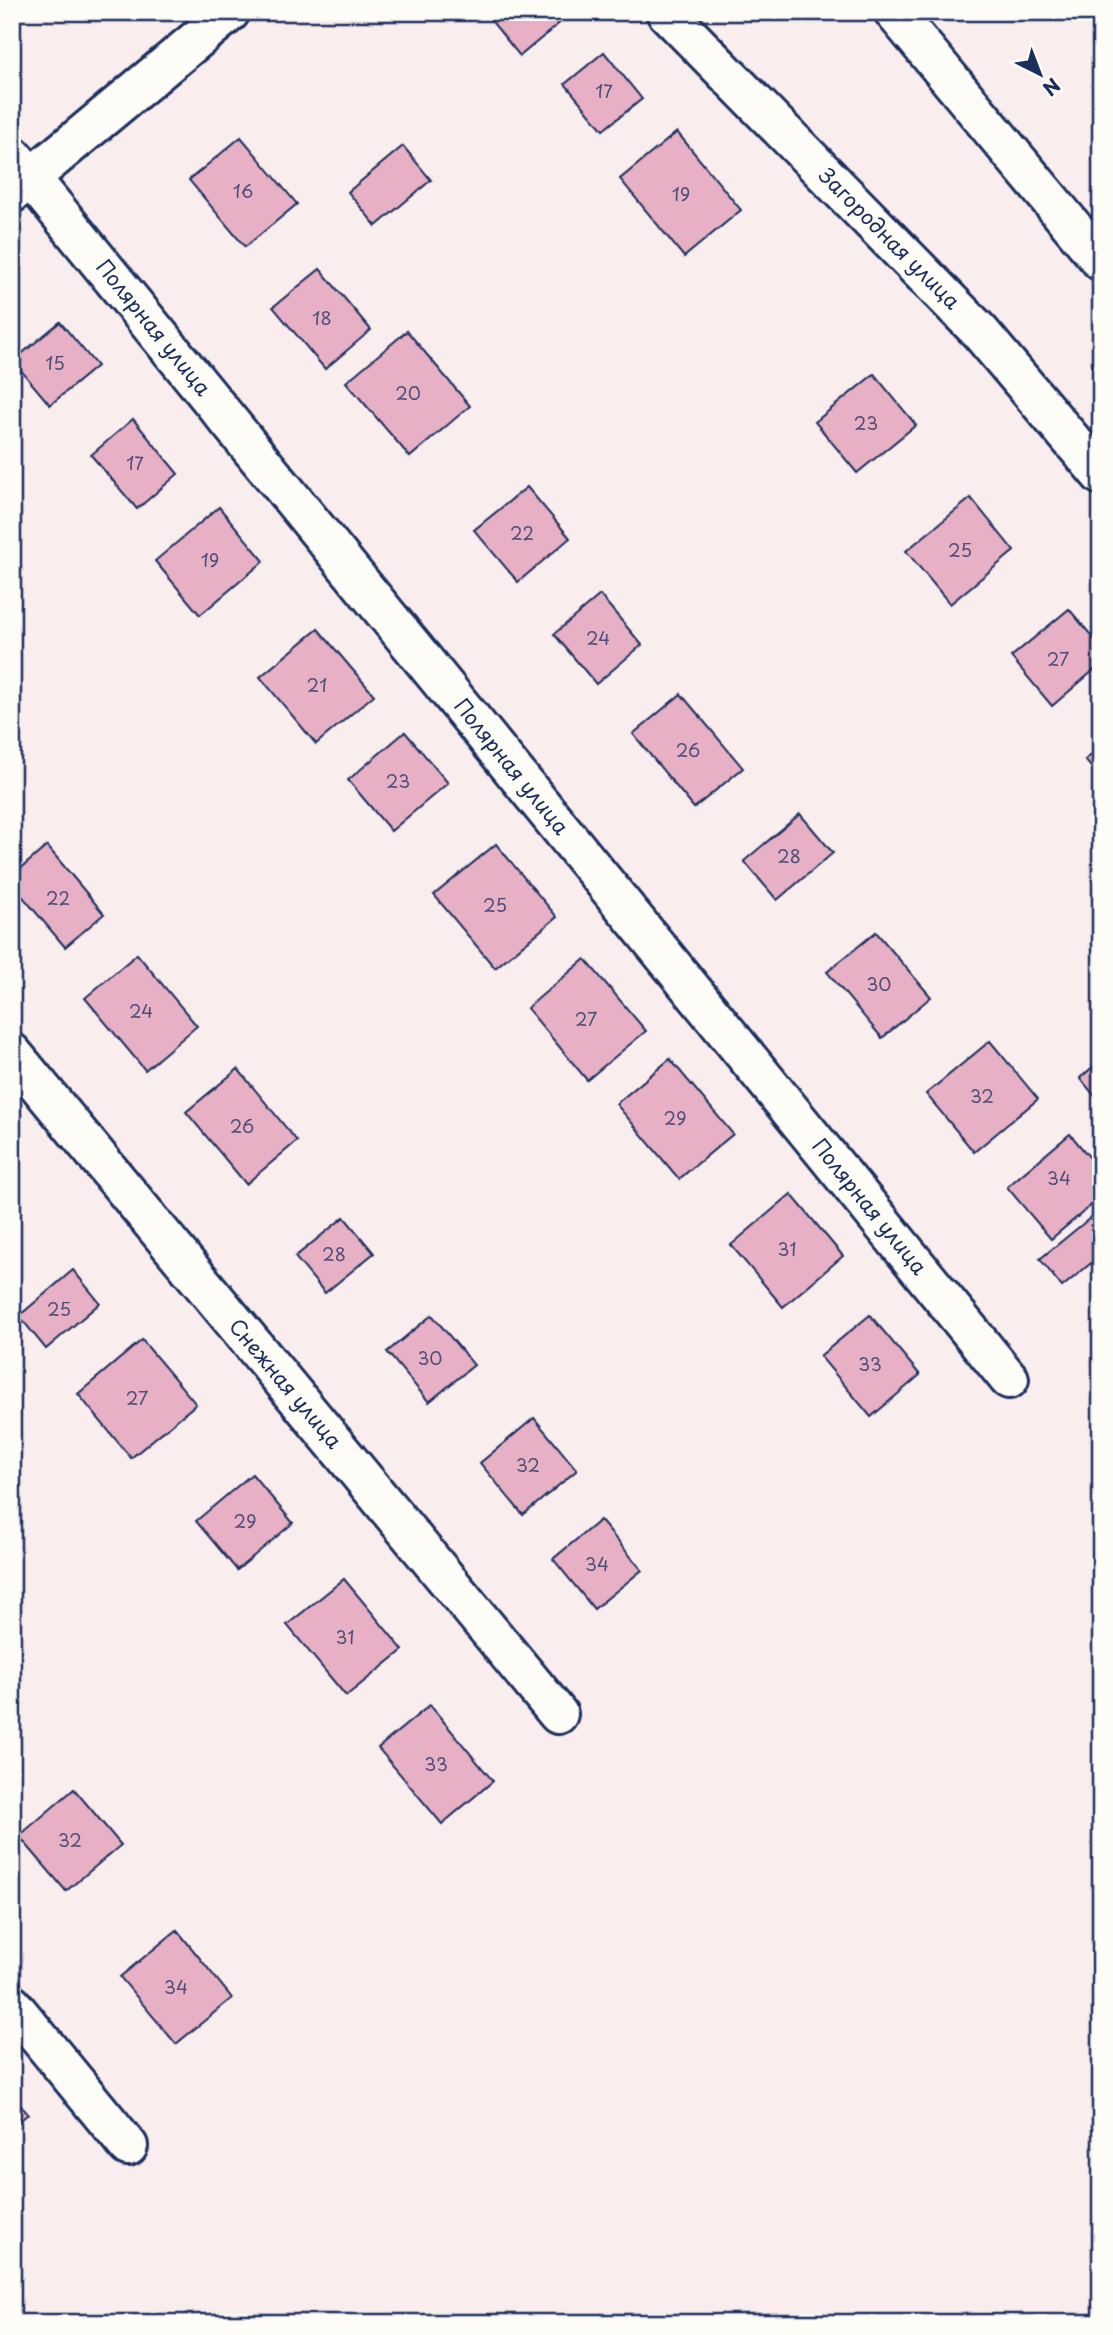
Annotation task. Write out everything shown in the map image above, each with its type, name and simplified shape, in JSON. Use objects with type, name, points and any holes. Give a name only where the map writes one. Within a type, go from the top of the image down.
[{"type":"street","points":[[18,176],[230,12]]},
{"type":"street","name":"Загородная улица","points":[[666,12],[980,332],[1101,475]]},
{"type":"street","points":[[894,12],[1101,261]]},
{"type":"street","name":"Полярная улица","points":[[18,176],[1009,1379]]},
{"type":"street","name":"Снежная улица","points":[[12,1053],[558,1714]]},
{"type":"street","points":[[12,2005],[128,2146]]},
{"type":"building","points":[[484,12],[567,12],[569,15],[520,56]]},
{"type":"building","points":[[604,52],[642,99],[603,130],[565,84]]},
{"type":"building","points":[[677,132],[741,210],[684,257],[620,179]]},
{"type":"building","points":[[241,137],[297,204],[245,247],[189,180]]},
{"type":"building","points":[[403,146],[431,180],[376,226],[348,192]]},
{"type":"building","points":[[320,269],[371,330],[325,369],[273,307]]},
{"type":"building","points":[[60,322],[97,366],[50,405],[13,361]]},
{"type":"building","points":[[407,331],[470,406],[410,457],[346,382]]},
{"type":"building","points":[[874,374],[916,425],[857,473],[815,422]]},
{"type":"building","points":[[133,419],[178,474],[137,509],[91,455]]},
{"type":"building","points":[[527,487],[570,538],[518,582],[474,530]]},
{"type":"building","points":[[971,498],[1014,551],[950,604],[906,551]]},
{"type":"building","points":[[219,507],[264,561],[200,615],[155,561]]},
{"type":"building","points":[[600,595],[642,645],[596,684],[554,634]]},
{"type":"building","points":[[1069,609],[1101,647],[1101,664],[1052,706],[1011,657]]},
{"type":"building","points":[[318,629],[374,695],[316,744],[260,677]]},
{"type":"building","points":[[681,694],[743,768],[694,808],[633,734]]},
{"type":"building","points":[[405,732],[448,783],[391,831],[348,780]]},
{"type":"building","points":[[1101,747],[1101,779],[1085,760]]},
{"type":"building","points":[[800,814],[833,853],[777,900],[744,861]]},
{"type":"building","points":[[496,844],[557,917],[495,968],[434,895]]},
{"type":"building","points":[[47,846],[104,914],[65,947],[12,884],[12,876]]},
{"type":"building","points":[[876,932],[931,997],[882,1038],[827,972]]},
{"type":"building","points":[[137,954],[197,1026],[145,1070],[85,998]]},
{"type":"building","points":[[585,959],[646,1031],[587,1080],[527,1008]]},
{"type":"building","points":[[990,1041],[1038,1099],[974,1152],[926,1094]]},
{"type":"building","points":[[670,1059],[733,1134],[679,1179],[616,1104]]},
{"type":"building","points":[[1101,1060],[1101,1104],[1080,1078]]},
{"type":"building","points":[[238,1069],[297,1141],[246,1184],[186,1112]]},
{"type":"building","points":[[1070,1134],[1101,1171],[1101,1197],[1051,1239],[1007,1187]]},
{"type":"building","points":[[791,1194],[843,1256],[783,1307],[731,1245]]},
{"type":"building","points":[[1101,1209],[1101,1255],[1062,1287],[1040,1259]]},
{"type":"building","points":[[344,1217],[374,1253],[325,1293],[295,1257]]},
{"type":"building","points":[[73,1270],[100,1303],[46,1349],[19,1316]]},
{"type":"building","points":[[432,1315],[474,1365],[429,1402],[387,1352]]},
{"type":"building","points":[[870,1315],[920,1375],[871,1417],[820,1356]]},
{"type":"building","points":[[142,1340],[196,1404],[131,1458],[78,1394]]},
{"type":"building","points":[[534,1418],[577,1470],[523,1515],[480,1463]]},
{"type":"building","points":[[252,1474],[293,1523],[237,1570],[196,1521]]},
{"type":"building","points":[[600,1520],[642,1570],[594,1609],[553,1559]]},
{"type":"building","points":[[344,1579],[403,1650],[346,1696],[287,1625]]},
{"type":"building","points":[[430,1705],[493,1781],[442,1824],[378,1748]]},
{"type":"building","points":[[12,1710],[21,1720],[12,1727]]},
{"type":"building","points":[[74,1789],[121,1845],[66,1891],[19,1836]]},
{"type":"building","points":[[177,1930],[232,1998],[176,2044],[120,1977]]},
{"type":"building","points":[[12,2095],[28,2114],[12,2128]]}]
